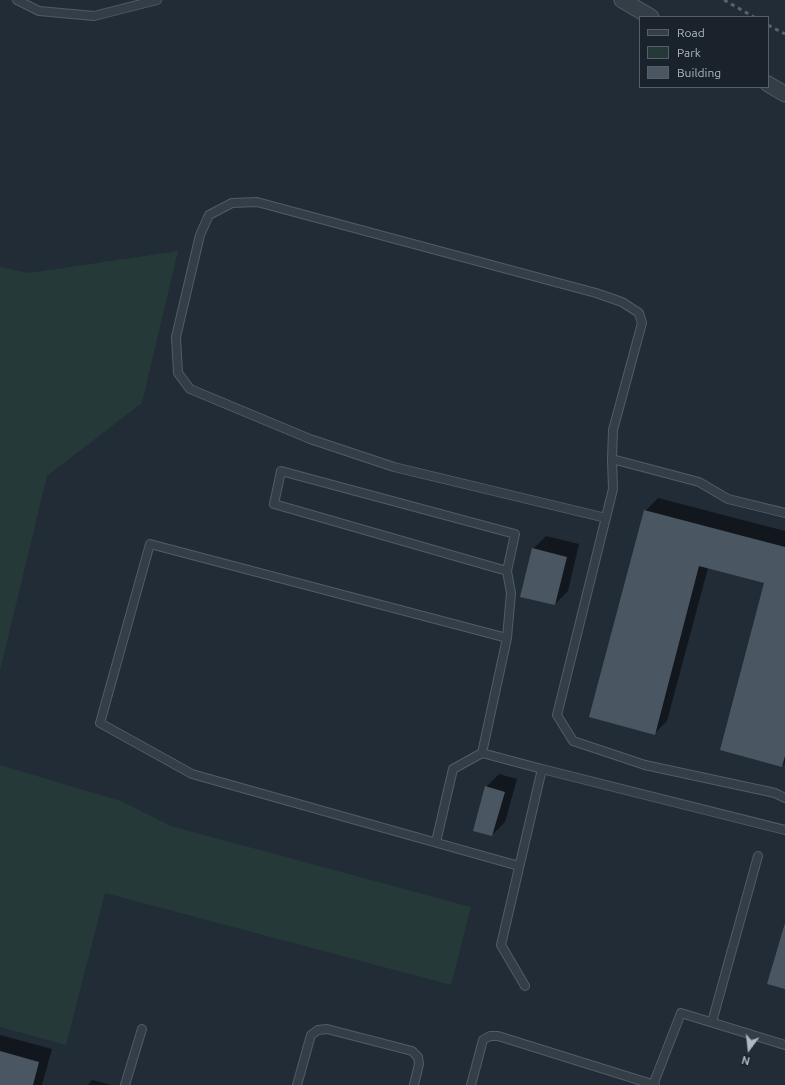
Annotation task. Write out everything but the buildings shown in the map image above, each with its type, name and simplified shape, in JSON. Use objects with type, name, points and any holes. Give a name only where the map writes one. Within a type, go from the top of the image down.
[{"type":"street","points":[[622,0],[649,16]]},
{"type":"street","points":[[769,85],[785,94]]},
{"type":"lane","points":[[17,0],[39,11],[94,16],[157,0]]},
{"type":"lane","points":[[606,518],[394,467],[310,439],[190,389],[178,373],[176,338],[200,235],[209,215],[232,203],[257,202],[588,290],[622,302],[639,313],[642,323],[613,430],[613,489],[606,518],[557,715],[574,742],[645,765],[775,793],[785,798]]},
{"type":"lane","points":[[612,459],[699,482],[728,499],[785,513]]},
{"type":"lane","points":[[482,753],[508,638],[511,593],[507,571],[515,534],[280,471],[274,504],[507,571]]},
{"type":"lane","points":[[508,638],[150,544],[100,723],[192,774],[519,866]]},
{"type":"lane","points":[[436,842],[452,769],[482,753],[785,830]]},
{"type":"lane","points":[[525,986],[501,945],[542,769]]},
{"type":"lane","points":[[712,1022],[758,856]]},
{"type":"lane","points":[[471,1085],[483,1040],[490,1036],[498,1036],[654,1085],[681,1013],[785,1045]]},
{"type":"lane","points":[[125,1085],[142,1029]]},
{"type":"lane","points":[[297,1085],[310,1035],[318,1030],[327,1029],[412,1051],[418,1057],[419,1064],[414,1085]]},
{"type":"green space","points":[[178,251],[142,403],[47,476],[0,671],[0,267],[29,273]]},
{"type":"green space","points":[[0,765],[121,801],[171,826],[471,907],[451,985],[105,893],[66,1045],[0,1027]]},
{"type":"railway","points":[[724,0],[752,16]]},
{"type":"railway","points":[[769,26],[785,34]]}]
